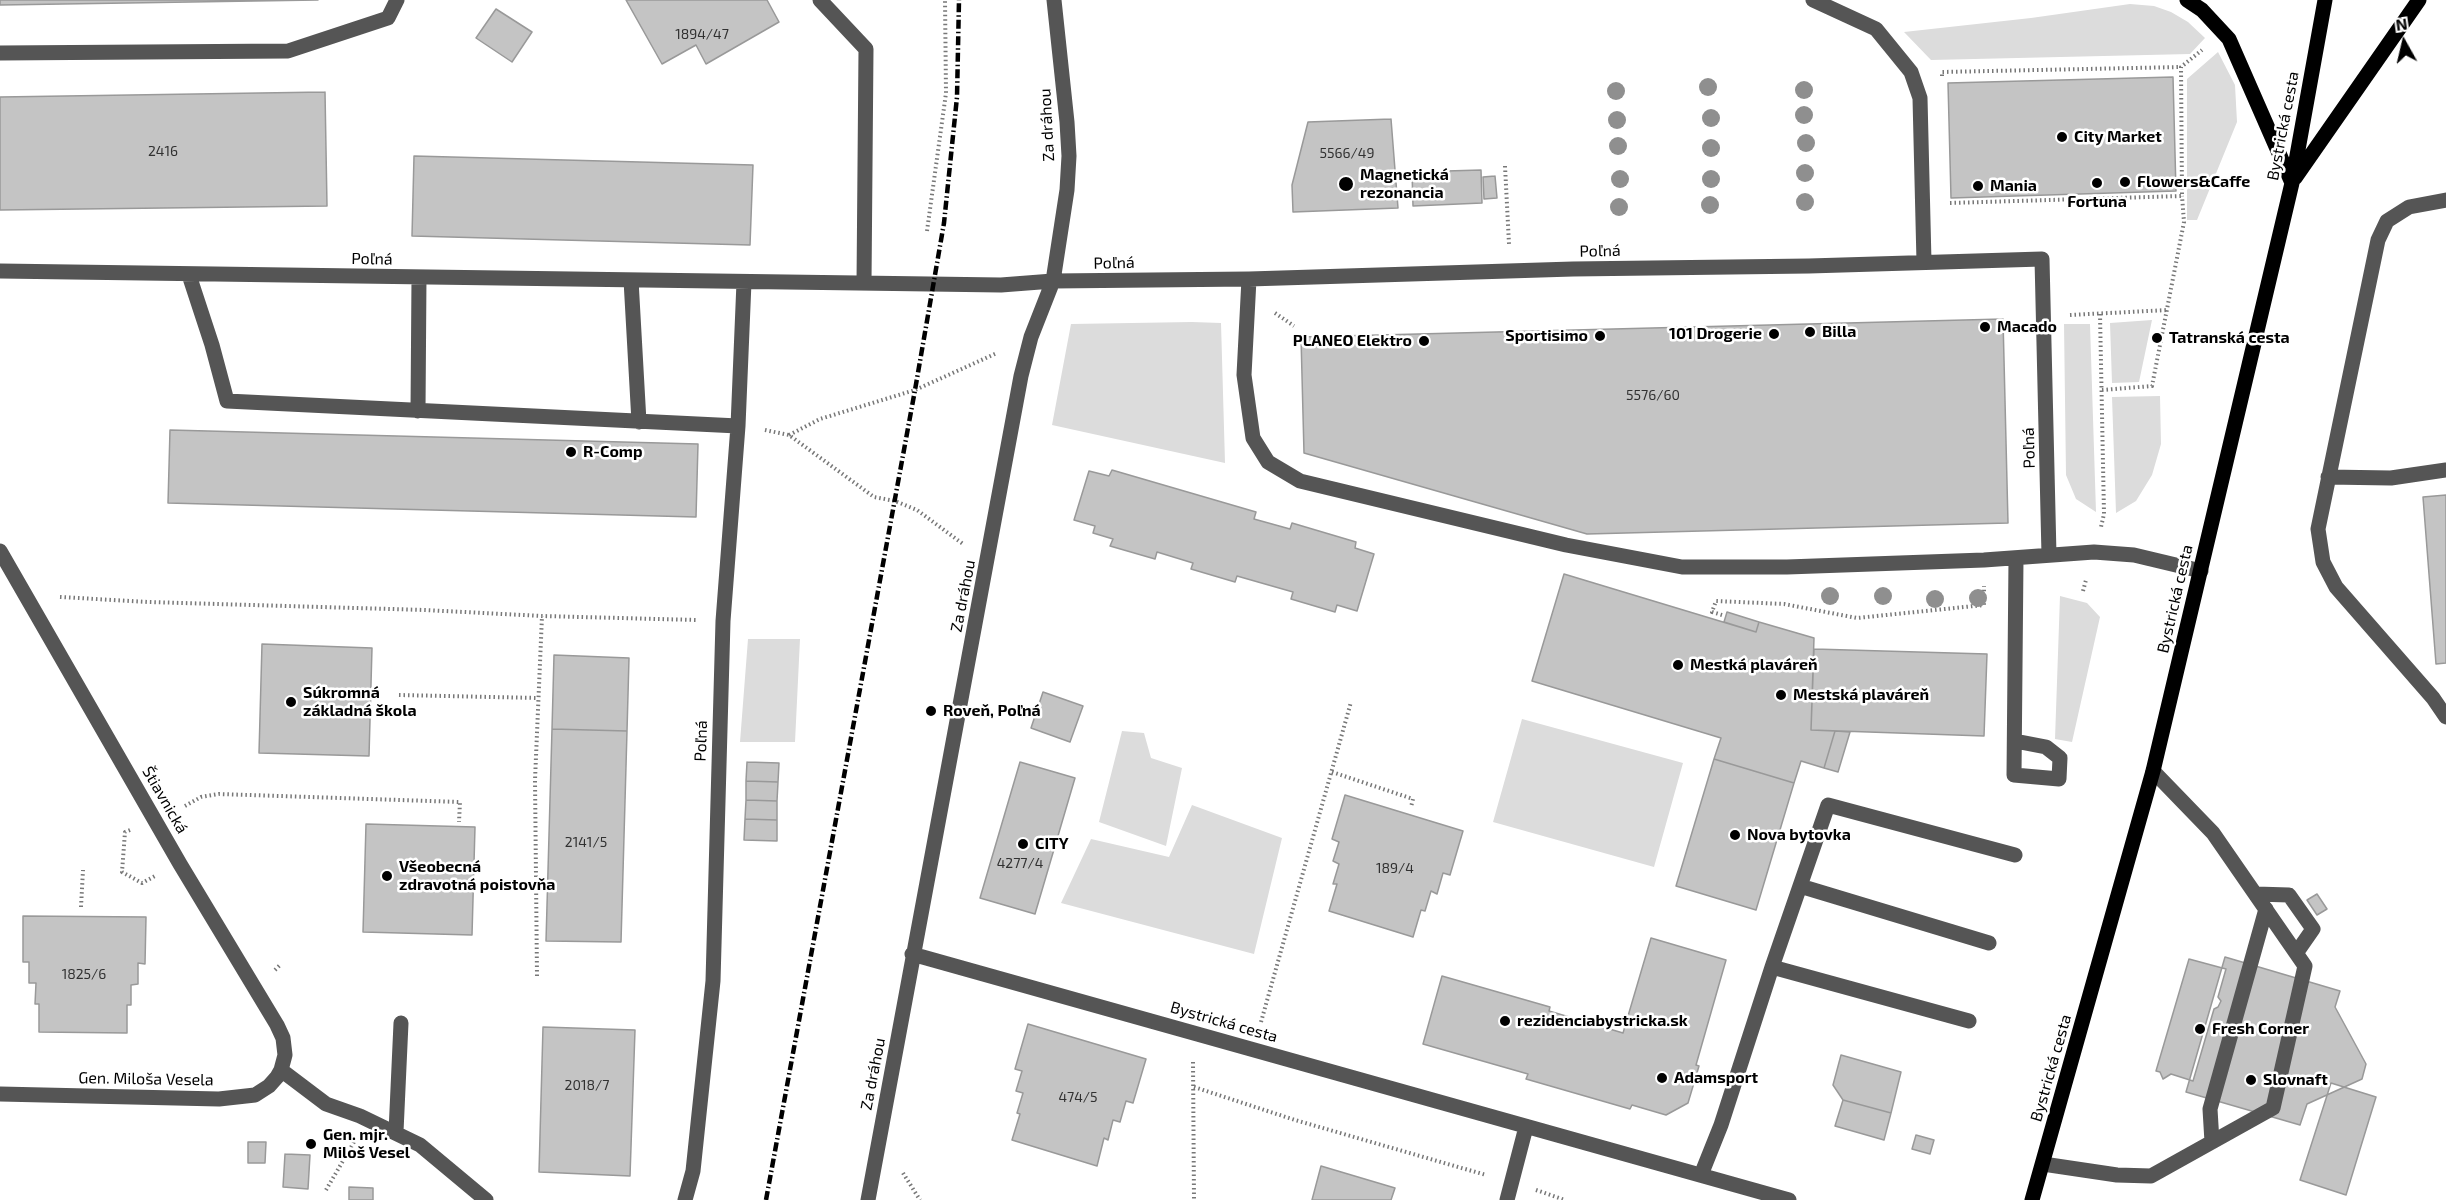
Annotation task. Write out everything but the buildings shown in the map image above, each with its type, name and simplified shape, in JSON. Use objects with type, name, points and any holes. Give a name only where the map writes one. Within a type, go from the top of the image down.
[{"type":"main road","points":[[2187,0],[2202,10],[2229,39],[2292,183]]},
{"type":"main road","name":"Bystrická cesta","points":[[2032,1200],[2153,771],[2292,183],[2325,0]]},
{"type":"main road","points":[[2292,183],[2419,0]]},
{"type":"street","points":[[0,53],[288,51],[388,18],[397,0]]},
{"type":"street","points":[[820,0],[866,49],[864,283]]},
{"type":"street","name":"Za dráhou","points":[[868,1200],[1021,376],[1031,338],[1053,281],[1067,190],[1069,156],[1054,0]]},
{"type":"street","points":[[1813,0],[1876,29],[1911,72],[1920,98],[1924,262]]},
{"type":"street","points":[[2446,200],[2409,207],[2387,221],[2378,240],[2319,529],[2323,562],[2336,587],[2433,698],[2446,717]]},
{"type":"street","name":"Poľná","points":[[0,271],[1001,285],[1053,281],[1250,279],[1573,269],[2042,259],[2049,555]]},
{"type":"street","points":[[189,275],[213,345],[227,401],[738,426]]},
{"type":"street","points":[[418,411],[419,278]]},
{"type":"street","points":[[1250,279],[1244,375],[1252,438],[1268,462],[1300,481],[1566,545],[1682,567],[1787,567],[2016,559],[2094,552],[2134,555],[2201,571]]},
{"type":"street","points":[[631,280],[639,422]]},
{"type":"street","name":"Poľná","points":[[685,1200],[693,1171],[713,981],[723,621],[738,426],[744,282]]},
{"type":"street","points":[[2328,477],[2391,478],[2446,470]]},
{"type":"street","name":"Štiavnická","points":[[0,551],[283,1038],[285,1055],[281,1070]]},
{"type":"street","points":[[2015,741],[2016,559]]},
{"type":"street","points":[[2043,1164],[2117,1175],[2151,1176],[2274,1108],[2304,966],[2213,833],[2153,771]]},
{"type":"street","points":[[1701,1175],[1721,1125],[1828,805],[2015,855]]},
{"type":"street","points":[[1800,886],[1989,943]]},
{"type":"street","points":[[2256,894],[2289,895],[2313,929],[2296,952]]},
{"type":"street","points":[[2212,1142],[2210,1110],[2266,909]]},
{"type":"street","name":"Bystrická cesta","points":[[912,954],[1789,1200]]},
{"type":"street","points":[[1772,967],[1969,1021]]},
{"type":"street","points":[[396,1132],[401,1023]]},
{"type":"street","points":[[281,1070],[326,1104],[360,1116],[420,1145],[486,1200]]},
{"type":"street","name":"Gen. Miloša Vesela","points":[[0,1094],[219,1099],[255,1095],[269,1086],[281,1070]]},
{"type":"street","points":[[1507,1200],[1526,1127]]},
{"type":"path","points":[[927,231],[946,93],[945,0]]},
{"type":"path","points":[[1942,84],[1942,72],[2181,67],[2209,44]]},
{"type":"path","points":[[2102,390],[2152,386],[2184,222],[2181,67]]},
{"type":"path","points":[[1505,166],[1509,245]]},
{"type":"path","points":[[1922,206],[1945,203],[2182,196]]},
{"type":"path","points":[[2061,315],[2168,310]]},
{"type":"path","points":[[2083,591],[2104,514],[2100,314]]},
{"type":"path","points":[[789,435],[820,419],[915,390],[997,353]]},
{"type":"path","points":[[738,426],[789,435],[874,497],[895,501],[917,510],[988,562]]},
{"type":"path","points":[[60,597],[148,602],[723,621]]},
{"type":"path","points":[[537,976],[535,780],[542,616]]},
{"type":"path","points":[[399,695],[538,698]]},
{"type":"path","points":[[1253,1049],[1351,702]]},
{"type":"path","points":[[1332,772],[1413,799],[1411,807]]},
{"type":"path","points":[[185,806],[201,797],[219,794],[460,802],[459,822]]},
{"type":"path","points":[[125,832],[122,872],[142,883]]},
{"type":"path","points":[[81,907],[82,870]]},
{"type":"path","points":[[256,990],[281,964]]},
{"type":"path","points":[[1192,1032],[1194,1200]]},
{"type":"path","points":[[1194,1087],[1295,1120],[1512,1182],[1565,1200]]},
{"type":"path","points":[[326,1190],[352,1148],[360,1116]]},
{"type":"shaded area","points":[[2130,4],[2154,6],[2171,12],[2188,22],[2205,38],[2190,54],[1931,60],[1904,32],[2031,18]]},
{"type":"shaded area","points":[[2218,52],[2235,85],[2237,122],[2197,220],[2187,220],[2187,79]]},
{"type":"shaded area","points":[[2152,320],[2139,382],[2112,383],[2110,323]]},
{"type":"shaded area","points":[[1221,323],[1225,463],[1052,425],[1071,324]]},
{"type":"shaded area","points":[[2064,324],[2090,324],[2096,512],[2076,499],[2066,475]]},
{"type":"shaded area","points":[[2160,396],[2161,444],[2152,475],[2136,501],[2116,513],[2112,397]]},
{"type":"shaded area","points":[[2060,596],[2087,603],[2100,617],[2072,742],[2055,739]]},
{"type":"shaded area","points":[[748,639],[800,639],[795,742],[740,742]]},
{"type":"shaded area","points":[[1522,719],[1683,763],[1654,867],[1493,822]]},
{"type":"shaded area","points":[[1122,731],[1144,733],[1151,758],[1182,768],[1166,846],[1099,822]]},
{"type":"shaded area","points":[[1192,805],[1282,838],[1254,954],[1061,903],[1091,839],[1169,857]]},
{"type":"railway","points":[[766,1200],[944,223],[957,97],[959,0]]},
{"type":"place","name":"City Market","points":[[2062,137]]},
{"type":"place","name":"Flowers&Caffe","points":[[2125,182]]},
{"type":"place","name":"Fortuna","points":[[2097,183]]},
{"type":"place","name":"Magnetická rezonancia","points":[[1346,184]]},
{"type":"place","name":"Mania","points":[[1978,186]]},
{"type":"place","name":"Macado","points":[[1985,327]]},
{"type":"place","name":"Billa","points":[[1810,332]]},
{"type":"place","name":"101 Drogerie","points":[[1774,334]]},
{"type":"place","name":"Sportisimo","points":[[1600,336]]},
{"type":"place","name":"Tatranská cesta","points":[[2157,338]]},
{"type":"place","name":"PLANEO Elektro","points":[[1424,341]]},
{"type":"place","name":"R-Comp","points":[[571,452]]},
{"type":"place","name":"Mestká plaváreň","points":[[1678,665]]},
{"type":"place","name":"Mestská plaváreň","points":[[1781,695]]},
{"type":"place","name":"Súkromná základná škola","points":[[291,702]]},
{"type":"place","name":"Roveň, Poľná","points":[[931,711]]},
{"type":"place","name":"Nova bytovka","points":[[1735,835]]},
{"type":"place","name":"CITY","points":[[1023,844]]},
{"type":"place","name":"Všeobecná zdravotná poistovňa","points":[[387,876]]},
{"type":"place","name":"rezidenciabystricka.sk","points":[[1505,1021]]},
{"type":"place","name":"Fresh Corner","points":[[2200,1029]]},
{"type":"place","name":"Adamsport","points":[[1662,1078]]},
{"type":"place","name":"Slovnaft","points":[[2251,1080]]},
{"type":"place","name":"Gen. mjr. Miloš Vesel","points":[[311,1144]]}]
